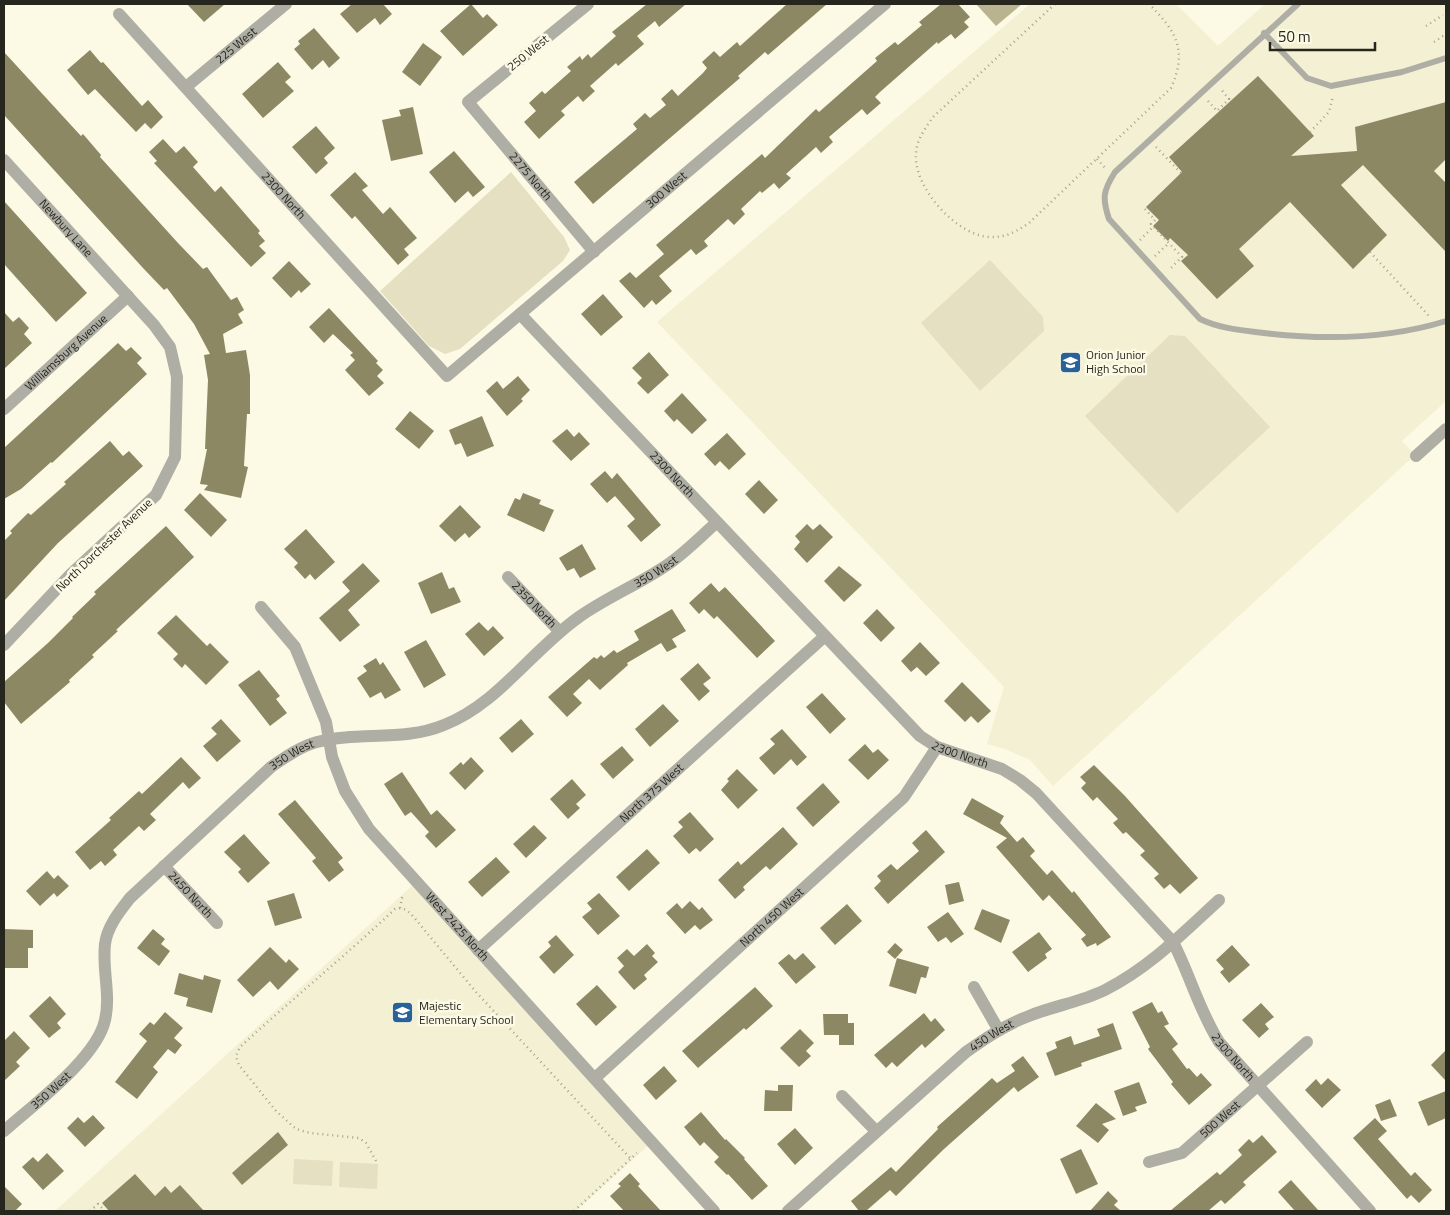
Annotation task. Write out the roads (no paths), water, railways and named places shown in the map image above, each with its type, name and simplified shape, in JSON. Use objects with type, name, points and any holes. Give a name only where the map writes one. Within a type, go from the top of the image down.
[{"type":"street","name":"225 West","points":[[186,87],[286,4]]},
{"type":"street","name":"250 West","points":[[468,102],[588,4]]},
{"type":"street","name":"300 West","points":[[447,376],[885,4]]},
{"type":"street","name":"2300 North","points":[[119,14],[447,376]]},
{"type":"street","name":"2275 North","points":[[468,102],[594,252]]},
{"type":"street","name":"Newbury Lane","points":[[4,160],[128,296]]},
{"type":"street","name":"Williamsburg Avenue","points":[[4,409],[128,296]]},
{"type":"street","name":"North Dorchester Avenue","points":[[4,645],[69,576],[156,495],[176,457],[178,377],[170,347],[154,325],[128,296]]},
{"type":"street","name":"2300 North","points":[[520,314],[716,523],[920,736],[937,747],[1002,769],[1036,793],[1173,942],[1187,968],[1204,1018],[1219,1042],[1370,1211]]},
{"type":"street","points":[[1416,456],[1446,429]]},
{"type":"street","name":"350 West","points":[[4,1131],[80,1063],[94,1044],[105,1021],[107,992],[105,943],[113,920],[130,898],[271,768],[286,757],[314,742],[354,736],[396,736],[423,732],[461,718],[489,698],[560,632],[601,602],[664,567],[716,523]]},
{"type":"street","name":"2350 North","points":[[508,576],[560,632]]},
{"type":"street","name":"West 2425 North","points":[[261,607],[294,647],[326,722],[332,757],[356,811],[478,950],[714,1211]]},
{"type":"street","name":"North 375 West","points":[[478,950],[825,636]]},
{"type":"street","name":"North 450 West","points":[[595,1078],[904,797],[937,747]]},
{"type":"street","name":"2450 North","points":[[164,866],[218,923]]},
{"type":"street","name":"450 West","points":[[788,1211],[966,1052],[998,1029],[1028,1016],[1104,991],[1132,975],[1173,942],[1219,900]]},
{"type":"street","points":[[974,987],[998,1029]]},
{"type":"street","name":"500 West","points":[[1149,1162],[1182,1153],[1307,1042]]},
{"type":"street","points":[[842,1096],[876,1131]]},
{"type":"lane","points":[[1298,4],[1264,33],[1115,172],[1105,189],[1104,205],[1109,220],[1200,319],[1219,328],[1293,336],[1347,338],[1400,330],[1446,320]]},
{"type":"lane","points":[[1264,33],[1307,78],[1331,86],[1402,72],[1446,58]]},
{"type":"place","name":"Orion Junior High School","points":[[1070,362]]},
{"type":"place","name":"Majestic Elementary School","points":[[403,1013]]}]
